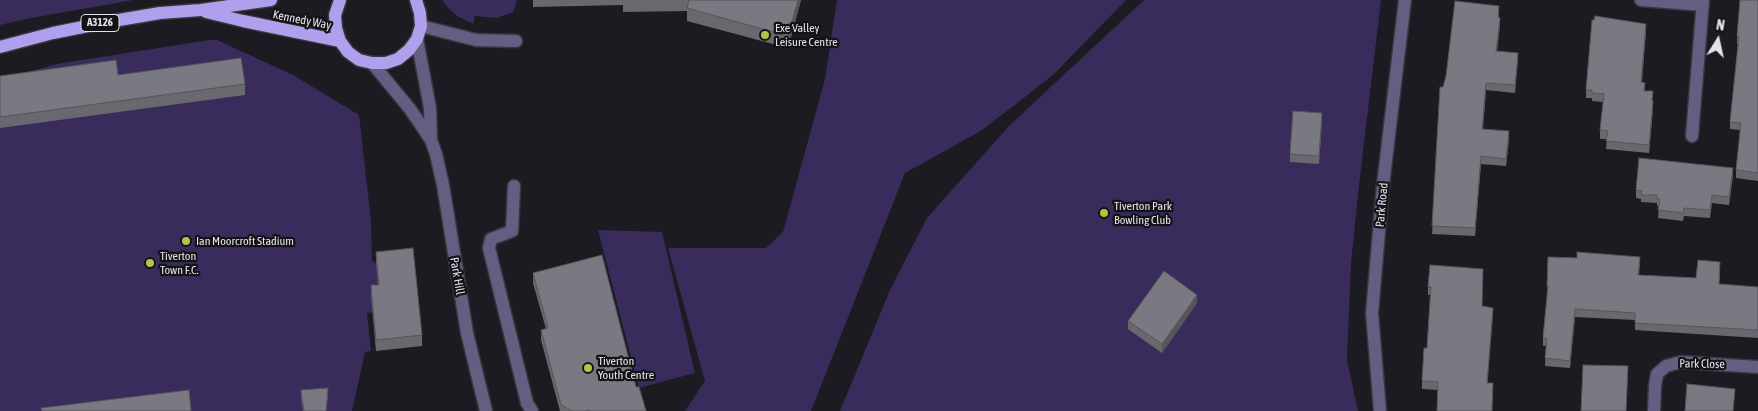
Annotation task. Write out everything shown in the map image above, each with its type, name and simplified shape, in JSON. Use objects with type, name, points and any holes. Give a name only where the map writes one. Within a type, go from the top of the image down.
[{"type":"main road","name":"Kennedy Way","points":[[0,47],[53,33],[113,21],[160,13],[201,10],[271,0]]},
{"type":"main road","points":[[340,0],[335,15],[340,41],[348,52],[359,60],[372,63],[386,63],[398,59],[409,50],[417,39],[421,26],[416,0]]},
{"type":"main road","name":"Kennedy Way","points":[[201,10],[243,22],[340,41]]},
{"type":"street","name":"Park Road","points":[[1380,411],[1372,314],[1383,185],[1405,0]]},
{"type":"street","points":[[1641,0],[1703,2],[1692,136]]},
{"type":"street","points":[[421,26],[476,40],[516,41]]},
{"type":"street","name":"Park Hill","points":[[417,39],[430,108],[432,140],[443,185],[467,333],[486,411]]},
{"type":"street","name":"Park Hill","points":[[372,63],[410,109],[432,140]]},
{"type":"street","points":[[514,186],[512,231],[491,239],[489,248],[527,403],[532,411]]},
{"type":"street","name":"Park Close","points":[[1654,411],[1657,374],[1666,366],[1681,362],[1758,367]]},
{"type":"shaded area","points":[[0,0],[133,0],[0,25]]},
{"type":"shaded area","points":[[442,0],[516,0],[516,5],[513,12],[497,18],[475,16],[473,24],[457,16]]},
{"type":"shaded area","points":[[837,0],[1126,0],[1054,74],[1016,104],[979,132],[905,173],[811,411],[685,411],[705,381],[668,248],[766,248],[783,232],[825,79]]},
{"type":"shaded area","points":[[1144,0],[1381,0],[1351,263],[1347,360],[1358,411],[840,411],[890,290],[927,218],[1009,126]]},
{"type":"shaded area","name":"Tiverton Town F.C.","points":[[217,40],[293,75],[359,115],[371,221],[372,261],[376,263],[379,296],[371,297],[373,312],[367,313],[371,351],[365,352],[352,411],[0,411],[0,80],[57,64]]},
{"type":"shaded area","points":[[598,230],[662,232],[695,373],[639,388]]},
{"type":"building","points":[[689,0],[798,0],[788,36],[687,8]]},
{"type":"building","points":[[1740,0],[1758,0],[1758,173],[1736,170],[1741,123],[1730,122],[1739,36],[1737,36]]},
{"type":"building","points":[[1455,1],[1499,6],[1498,17],[1500,18],[1496,51],[1518,53],[1515,85],[1486,83],[1482,129],[1509,131],[1506,159],[1481,156],[1475,228],[1432,226],[1440,87],[1443,87],[1446,76]]},
{"type":"building","points":[[1595,16],[1646,24],[1641,82],[1645,83],[1644,91],[1653,91],[1649,145],[1606,141],[1608,131],[1600,130],[1604,94],[1592,93],[1592,90],[1586,90],[1592,20],[1594,20]]},
{"type":"building","points":[[241,58],[245,84],[0,117],[0,76],[116,60],[118,75]]},
{"type":"building","points":[[1293,111],[1322,113],[1319,156],[1290,154]]},
{"type":"building","points":[[1639,158],[1733,168],[1729,197],[1712,195],[1710,210],[1684,208],[1683,213],[1658,210],[1660,199],[1657,199],[1657,195],[1641,195],[1642,191],[1636,190]]},
{"type":"building","points":[[413,248],[422,335],[376,340],[371,285],[379,285],[376,252]]},
{"type":"building","points":[[1577,252],[1640,257],[1638,275],[1696,278],[1698,260],[1720,262],[1719,284],[1758,287],[1758,330],[1635,323],[1635,313],[1575,309],[1570,361],[1545,358],[1547,339],[1543,338],[1548,286],[1548,257],[1577,258]]},
{"type":"building","points":[[602,255],[636,387],[639,387],[646,411],[572,411],[561,405],[541,330],[548,328],[533,273]]},
{"type":"building","points":[[1430,265],[1483,269],[1482,306],[1493,308],[1487,383],[1493,383],[1492,411],[1437,411],[1438,382],[1422,381],[1424,348],[1427,348],[1431,287],[1428,287]]},
{"type":"building","points":[[1164,271],[1197,295],[1162,344],[1128,321]]},
{"type":"building","points":[[1583,365],[1628,366],[1626,411],[1581,411]]},
{"type":"building","points":[[1687,384],[1735,389],[1733,411],[1685,411]]},
{"type":"building","points":[[328,388],[326,411],[304,411],[301,390]]},
{"type":"building","points":[[189,390],[191,411],[42,411],[41,408]]},
{"type":"place","name":"Exe Valley Leisure Centre","points":[[765,35]]},
{"type":"place","name":"Tiverton Park Bowling Club","points":[[1104,213]]},
{"type":"place","name":"Ian Moorcroft Stadium","points":[[186,241]]},
{"type":"place","name":"Tiverton Town F.C.","points":[[150,263]]},
{"type":"place","name":"Tiverton Youth Centre","points":[[588,368]]}]
